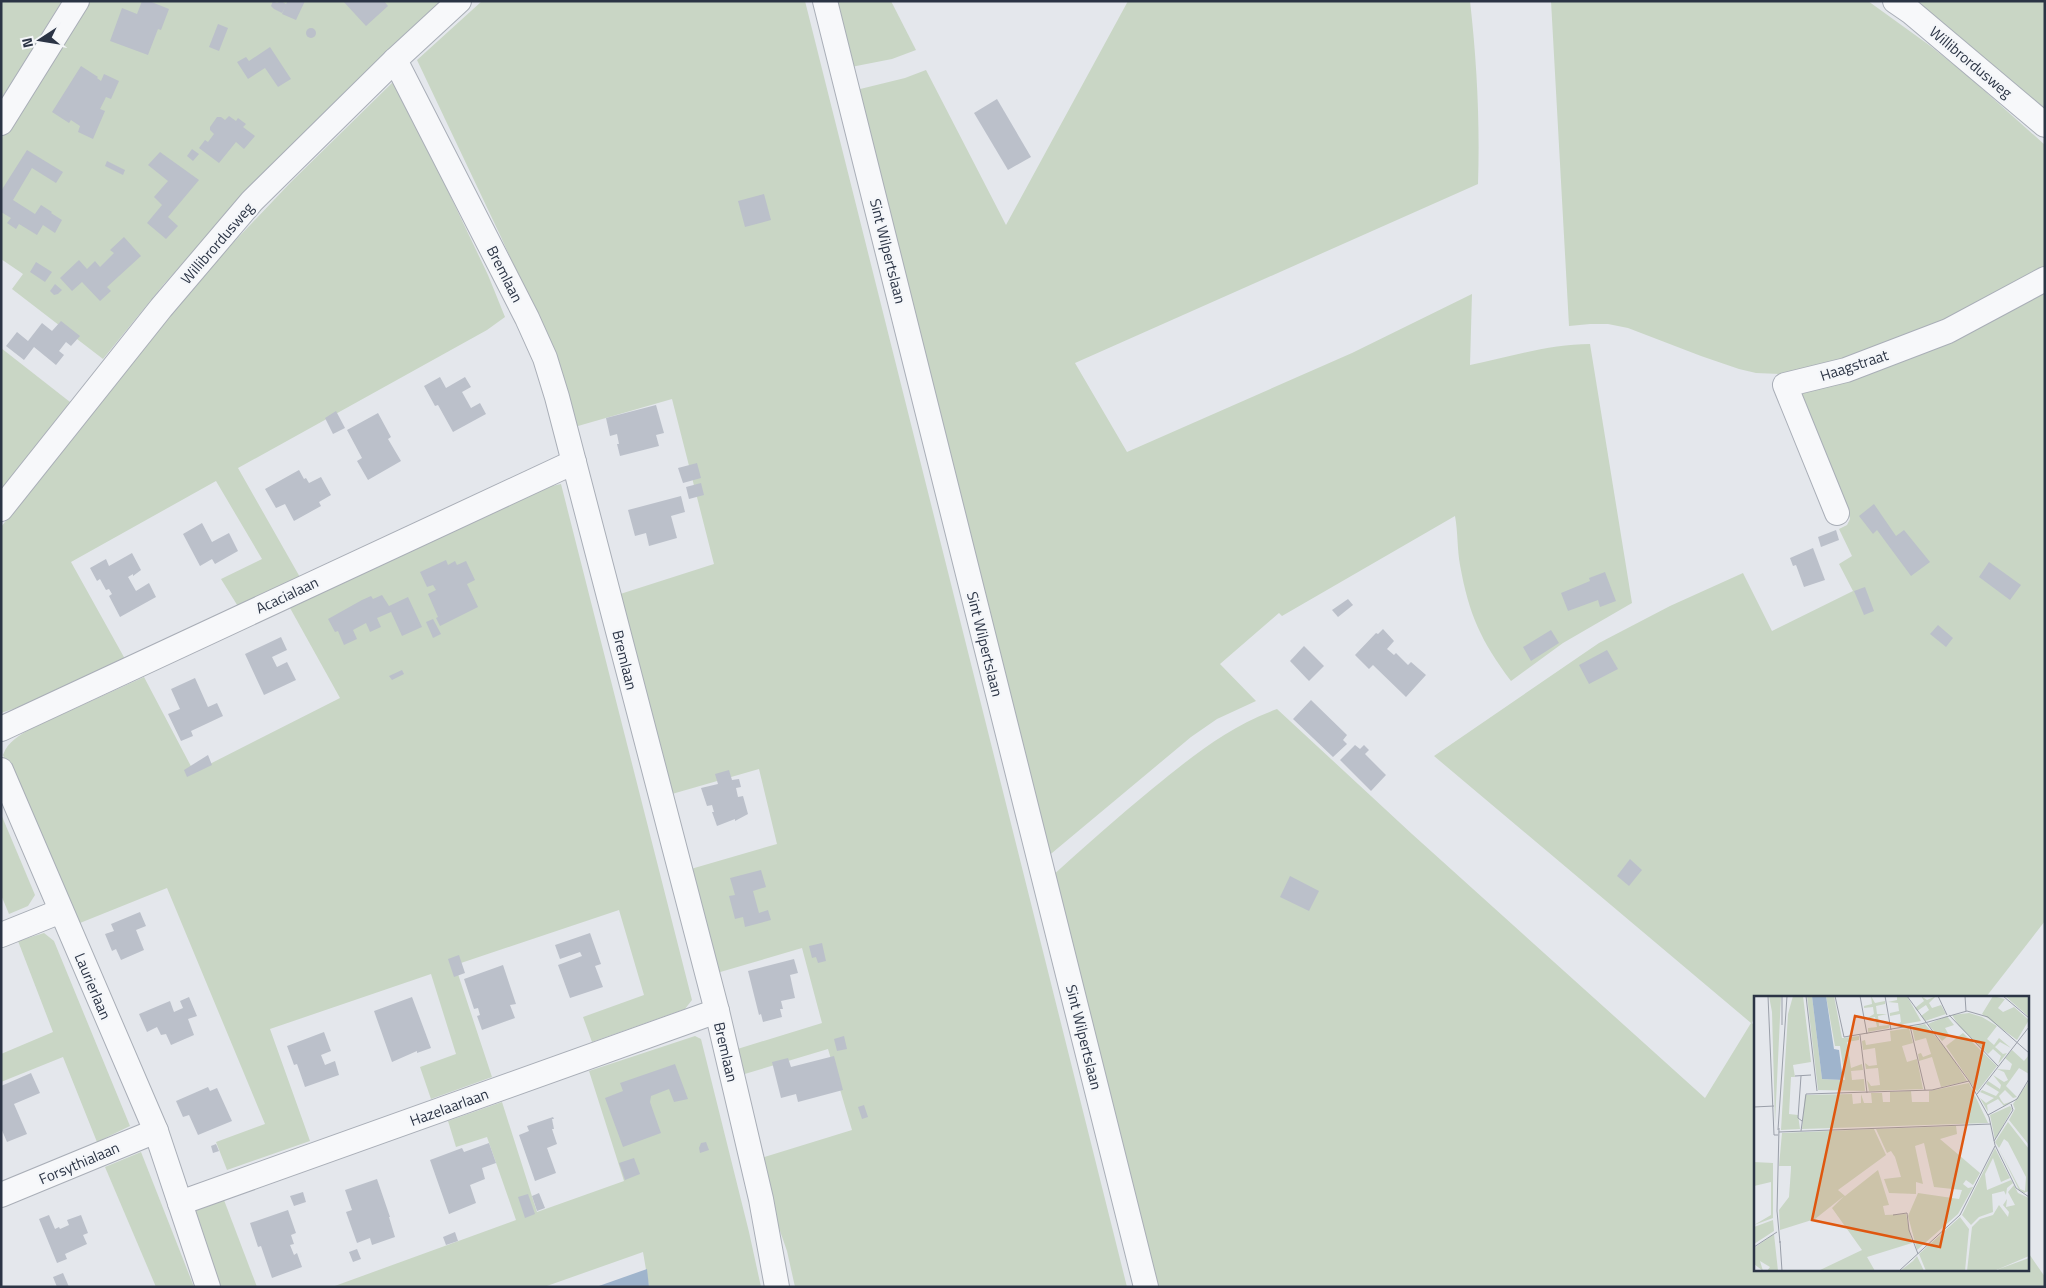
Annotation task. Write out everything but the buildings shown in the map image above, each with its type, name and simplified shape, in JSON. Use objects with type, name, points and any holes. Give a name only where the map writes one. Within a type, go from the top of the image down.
[{"type":"street","points":[[1,123],[77,1]]},
{"type":"street","name":"Willibrordusweg","points":[[1,508],[161,308],[252,201],[395,60],[459,1]]},
{"type":"street","name":"Sint Wilpertslaan","points":[[825,1],[1146,1287]]},
{"type":"street","name":"Willibrordusweg","points":[[1895,1],[1911,12],[2045,126]]},
{"type":"street","name":"Bremlaan","points":[[395,60],[527,318],[545,358],[574,462],[717,1011],[761,1199],[777,1287]]},
{"type":"street","name":"Haagstraat","points":[[1837,512],[1785,385],[1846,370],[1948,331],[2045,279]]},
{"type":"street","name":"Acacialaan","points":[[1,729],[574,462]]},
{"type":"street","name":"Laurierlaan","points":[[1,770],[156,1131],[208,1287]]},
{"type":"street","points":[[1,935],[61,911]]},
{"type":"street","name":"Hazelaarlaan","points":[[180,1203],[717,1011]]},
{"type":"street","name":"Forsythialaan","points":[[1,1195],[156,1131]]},
{"type":"green space","points":[[1,1],[62,1],[1,99]]},
{"type":"green space","points":[[85,1],[448,1],[225,216],[164,284],[103,359],[12,289],[23,274],[1,259],[1,138]]},
{"type":"green space","points":[[482,1],[805,1],[1127,1287],[795,1287],[787,1251],[765,1188],[758,1159],[852,1130],[828,1049],[738,1076],[731,1051],[822,1023],[802,948],[710,975],[684,871],[777,844],[759,769],[665,796],[614,596],[714,564],[672,399],[571,428],[550,347],[501,237],[417,60]]},
{"type":"green space","points":[[829,1],[891,1],[916,50],[892,59],[846,68]]},
{"type":"green space","points":[[1128,1],[1470,1],[1479,138],[1478,184],[1075,363],[1127,452],[1352,353],[1472,294],[1470,365],[1560,346],[1590,344],[1632,603],[1563,643],[1511,681],[1484,640],[1472,613],[1460,565],[1455,516],[1282,616],[1279,613],[1220,664],[1256,701],[1217,719],[1191,737],[1046,858],[852,91],[905,78],[926,70],[1006,225]]},
{"type":"green space","points":[[1551,1],[1868,1],[1968,76],[2045,145],[2045,266],[2007,289],[1920,332],[1800,375],[1756,373],[1739,369],[1628,328],[1608,324],[1569,326]]},
{"type":"green space","points":[[1905,1],[2045,1],[2045,115]]},
{"type":"green space","points":[[395,80],[488,275],[505,317],[487,330],[238,468],[301,579],[239,608],[221,579],[262,559],[216,481],[71,562],[125,659],[19,707],[1,713],[1,527],[147,340],[213,264],[291,182]]},
{"type":"green space","points":[[2045,288],[2045,921],[1987,996],[1754,996],[1754,1018],[1752,1023],[1754,1025],[1754,1270],[2028,1270],[2028,1252],[2045,1277],[2045,1287],[1154,1287],[1051,877],[1127,810],[1211,743],[1259,716],[1277,709],[1412,834],[1705,1098],[1751,1023],[1434,756],[1599,643],[1670,606],[1743,573],[1772,631],[1853,591],[1839,564],[1852,556],[1839,529],[1847,525],[1850,519],[1849,512],[1804,405],[1801,392],[1889,366],[1964,332]]},
{"type":"green space","points":[[1,348],[70,402],[1,491]]},
{"type":"green space","points":[[561,484],[692,1000],[685,1009],[592,1042],[583,1017],[644,995],[619,910],[455,965],[492,1077],[431,1099],[420,1067],[456,1054],[431,974],[270,1029],[310,1141],[227,1170],[216,1142],[265,1124],[167,888],[75,925],[3,755],[5,750],[15,739],[32,728],[144,677],[194,772],[340,698],[290,608],[529,495]]},
{"type":"green space","points":[[1,814],[35,895],[28,906],[9,914],[1,895]]},
{"type":"green space","points":[[44,933],[54,941],[130,1126],[97,1142],[63,1057],[1,1082],[1,1054],[53,1032],[18,941]]},
{"type":"green space","points":[[695,1036],[701,1039],[761,1287],[649,1287],[643,1252],[544,1287],[332,1287],[516,1220],[487,1137],[456,1147],[448,1121],[502,1102],[537,1212],[624,1181],[589,1071]]},
{"type":"green space","points":[[141,1152],[194,1287],[156,1287],[105,1167]]},
{"type":"green space","points":[[224,1200],[257,1287],[219,1287],[191,1212]]},
{"type":"water","points":[[647,1269],[649,1287],[596,1287]]}]
